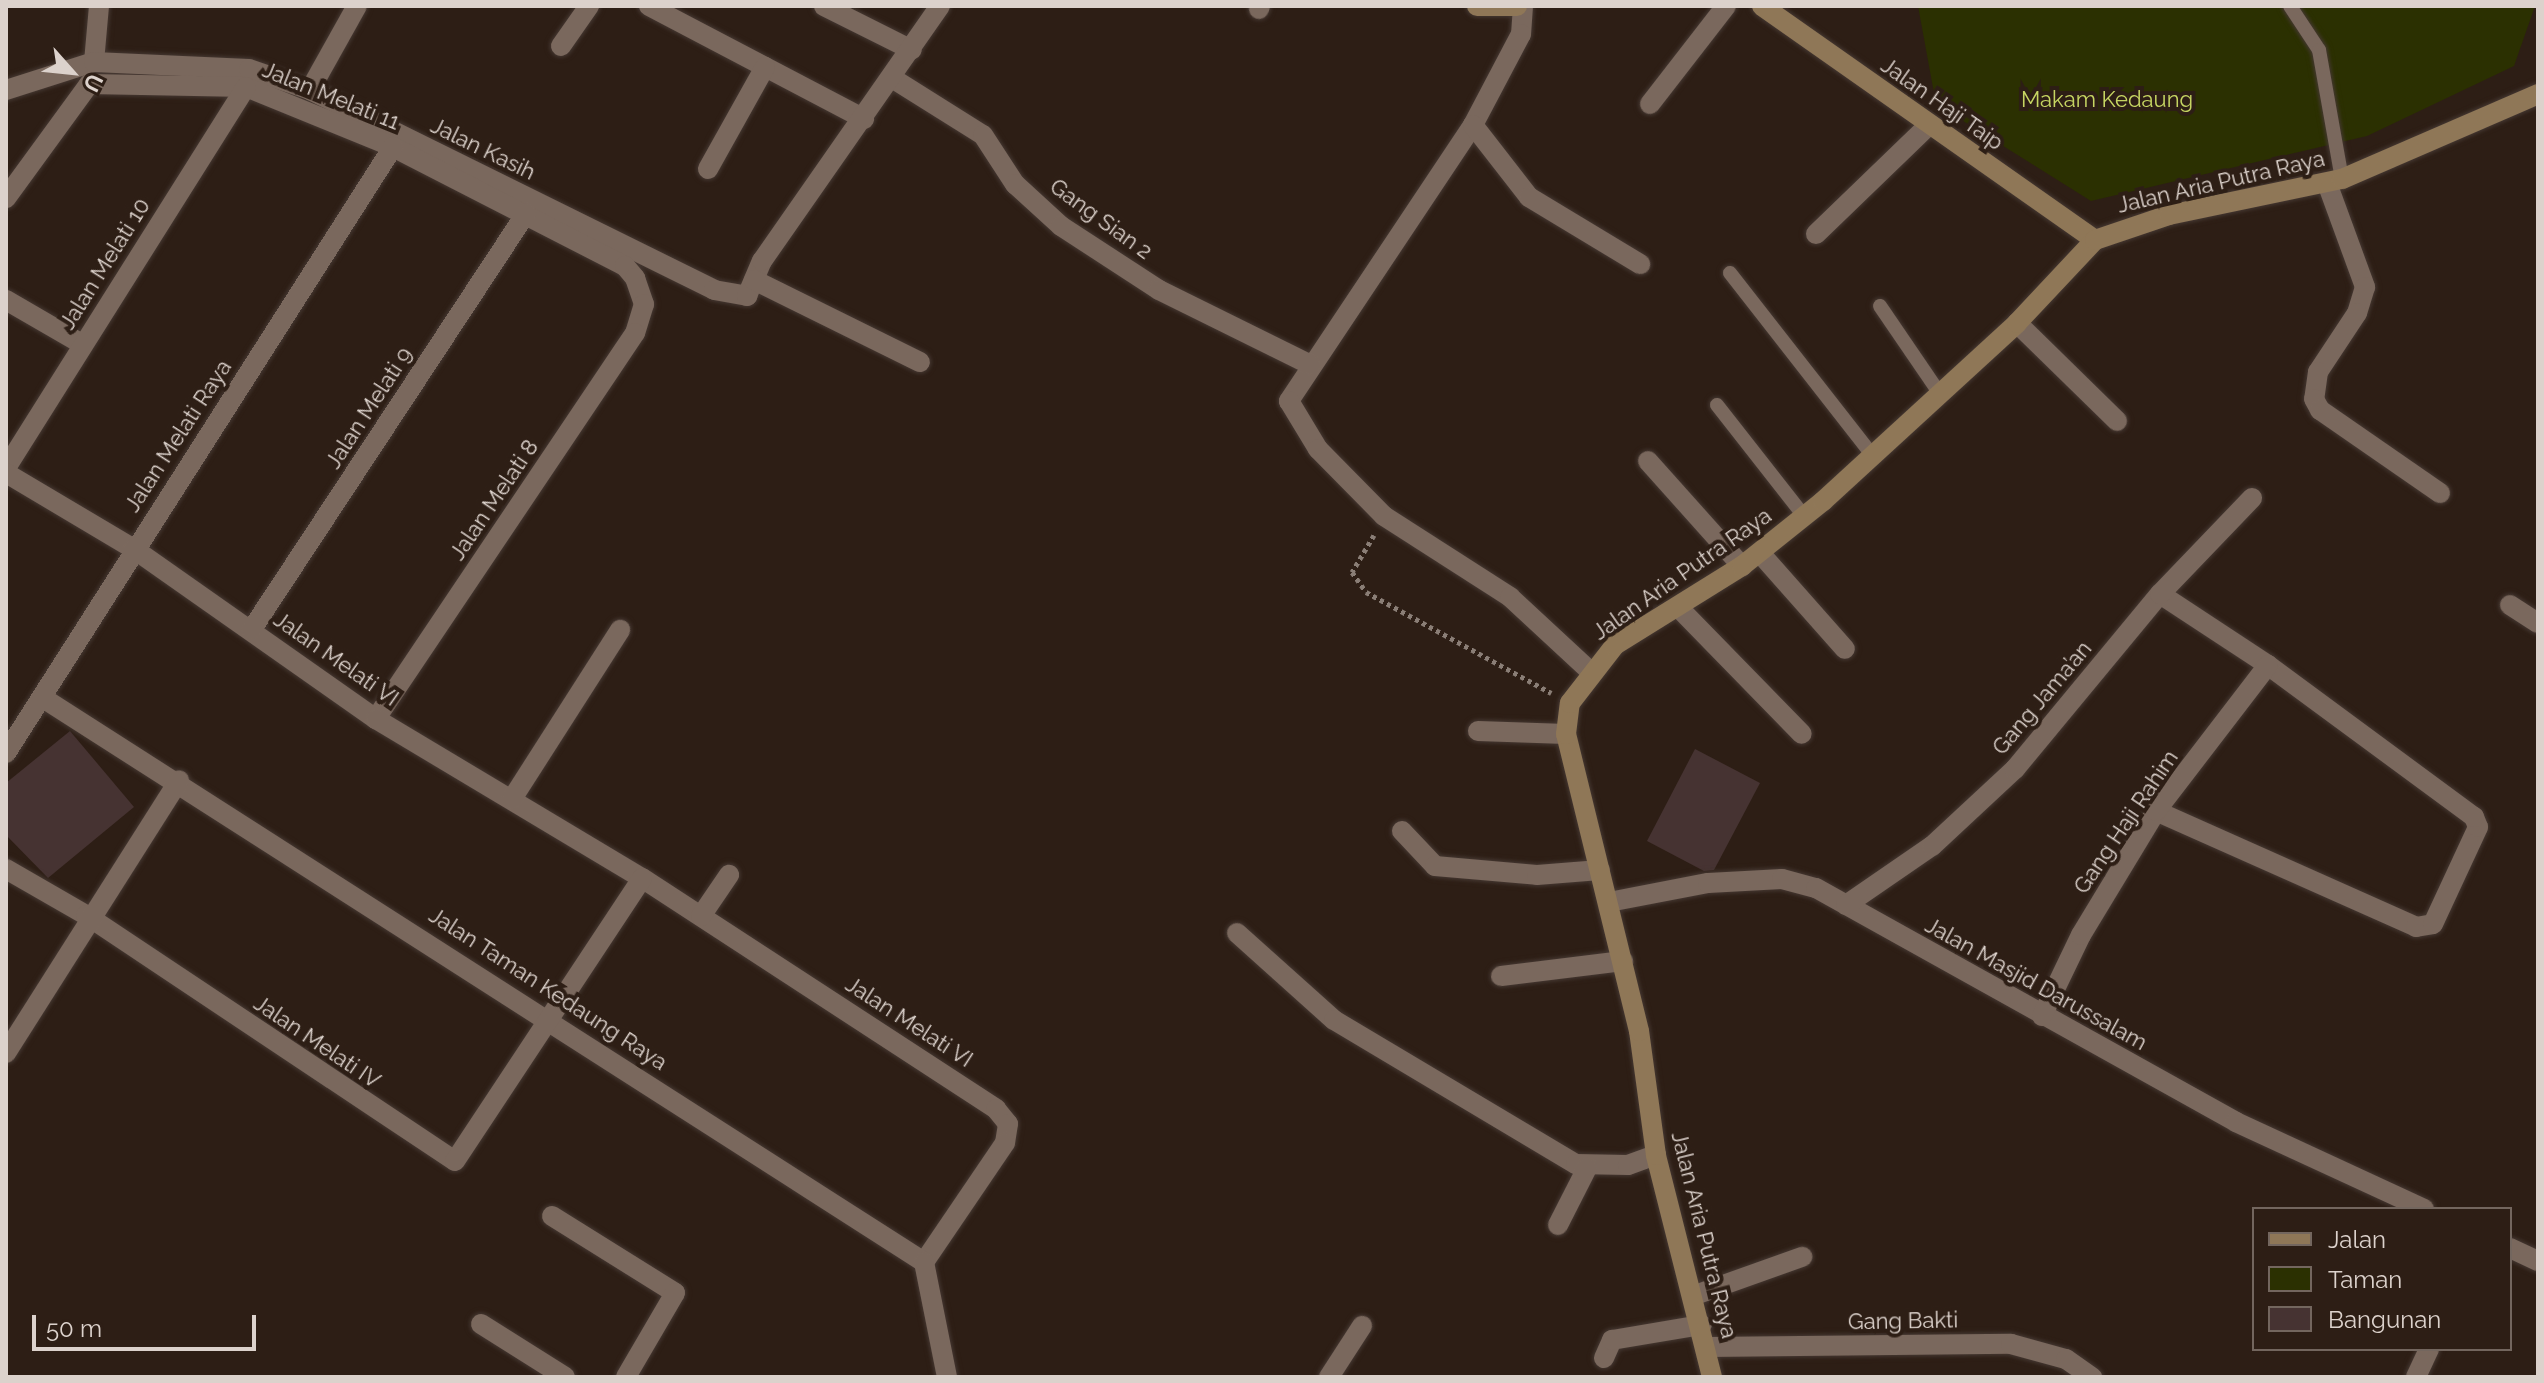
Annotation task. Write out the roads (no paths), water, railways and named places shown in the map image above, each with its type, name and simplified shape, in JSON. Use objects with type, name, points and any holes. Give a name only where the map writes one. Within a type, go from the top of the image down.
[{"type":"main road","points":[[1477,6],[1520,6]]},
{"type":"main road","name":"Jalan Haji Taip","points":[[1762,6],[2095,240]]},
{"type":"main road","name":"Jalan Aria Putra Raya","points":[[1712,1377],[1695,1295],[1656,1155],[1623,961],[1566,734],[1570,703],[1591,672],[1615,645],[1742,566],[1804,516],[2017,323],[2095,240],[2169,215],[2334,181],[2538,94]]},
{"type":"street","points":[[6,90],[94,62],[99,6]]},
{"type":"street","points":[[310,90],[357,6]]},
{"type":"street","points":[[561,46],[589,6]]},
{"type":"street","points":[[649,6],[864,119]]},
{"type":"street","points":[[824,6],[912,50]]},
{"type":"street","points":[[751,288],[940,6]]},
{"type":"street","points":[[1520,6],[1521,34],[1473,125],[1293,390],[1290,412],[1384,516],[1510,597],[1591,672]]},
{"type":"street","points":[[1650,104],[1726,6]]},
{"type":"street","name":"Jalan Kasih","points":[[94,62],[249,69],[310,90],[714,290],[751,288],[920,362]]},
{"type":"street","points":[[708,169],[765,67]]},
{"type":"street","name":"Gang Sian 2","points":[[892,78],[983,135],[1015,184],[1061,226],[1159,290],[1311,365]]},
{"type":"street","name":"Jalan Melati 11","points":[[6,198],[89,84],[246,87],[393,147],[625,266],[644,304]]},
{"type":"street","name":"Jalan Melati 10","points":[[6,471],[82,344],[246,87]]},
{"type":"street","points":[[1816,234],[1930,124]]},
{"type":"street","points":[[1473,125],[1529,197],[1640,264]]},
{"type":"street","name":"Jalan Melati Raya","points":[[6,753],[393,147]]},
{"type":"street","points":[[2334,181],[2365,287],[2357,313],[2318,372],[2314,399],[2320,410],[2440,493]]},
{"type":"street","name":"Jalan Melati 9","points":[[252,629],[526,213]]},
{"type":"street","points":[[6,300],[82,344]]},
{"type":"street","name":"Jalan Melati 8","points":[[376,719],[635,333],[644,304]]},
{"type":"street","points":[[2017,323],[2117,421]]},
{"type":"street","points":[[1648,461],[1742,566]]},
{"type":"street","name":"Jalan Melati VI","points":[[6,471],[134,549],[376,719],[642,878],[947,1075],[1008,1124],[1005,1143],[924,1262]]},
{"type":"street","name":"Gang Jama’an","points":[[1846,905],[1932,846],[2015,769],[2160,594],[2252,498]]},
{"type":"street","points":[[1760,553],[1845,649]]},
{"type":"street","points":[[2156,811],[2416,927],[2433,924],[2476,836],[2474,817],[2268,665],[2160,594]]},
{"type":"street","points":[[2510,605],[2538,623]]},
{"type":"street","points":[[1678,607],[1802,734]]},
{"type":"street","points":[[512,799],[620,630]]},
{"type":"street","name":"Gang Haji Rahim","points":[[2042,1016],[2081,935],[2156,811],[2268,665]]},
{"type":"street","name":"Jalan Taman Kedaung Raya","points":[[43,698],[179,780],[553,1019],[924,1262]]},
{"type":"street","points":[[1478,731],[1566,734]]},
{"type":"street","points":[[6,1053],[179,780]]},
{"type":"street","points":[[1402,831],[1435,866],[1537,875],[1600,870]]},
{"type":"street","name":"Jalan Melati IV","points":[[6,869],[93,919],[455,1161],[553,1019]]},
{"type":"street","points":[[701,916],[729,875]]},
{"type":"street","points":[[553,1019],[642,878]]},
{"type":"street","name":"Jalan Masjid Darussalam","points":[[1609,902],[1708,883],[1782,879],[1846,905],[2236,1122],[2420,1207]]},
{"type":"street","points":[[1237,933],[1334,1020],[1587,1168],[1628,1165],[1656,1155]]},
{"type":"street","points":[[1501,976],[1623,961]]},
{"type":"street","points":[[1558,1225],[1587,1168]]},
{"type":"street","points":[[552,1216],[675,1293],[626,1377]]},
{"type":"street","points":[[2512,1248],[2535,1254]]},
{"type":"street","points":[[1695,1295],[1802,1257]]},
{"type":"street","points":[[924,1262],[947,1377]]},
{"type":"street","points":[[481,1324],[565,1377]]},
{"type":"street","points":[[1604,1358],[1612,1340],[1702,1325]]},
{"type":"street","points":[[1329,1377],[1362,1326]]},
{"type":"street","name":"Gang Bakti","points":[[1707,1347],[2011,1344],[2066,1359],[2092,1377]]},
{"type":"street","points":[[2416,1377],[2428,1351]]},
{"type":"lane","points":[[2290,6],[2319,50],[2334,181]]},
{"type":"lane","points":[[1730,273],[1872,455]]},
{"type":"lane","points":[[1880,306],[1940,394]]},
{"type":"lane","points":[[1717,405],[1804,516]]},
{"type":"park label","name":"Makam Kedaung","points":[[2107,100]]}]
